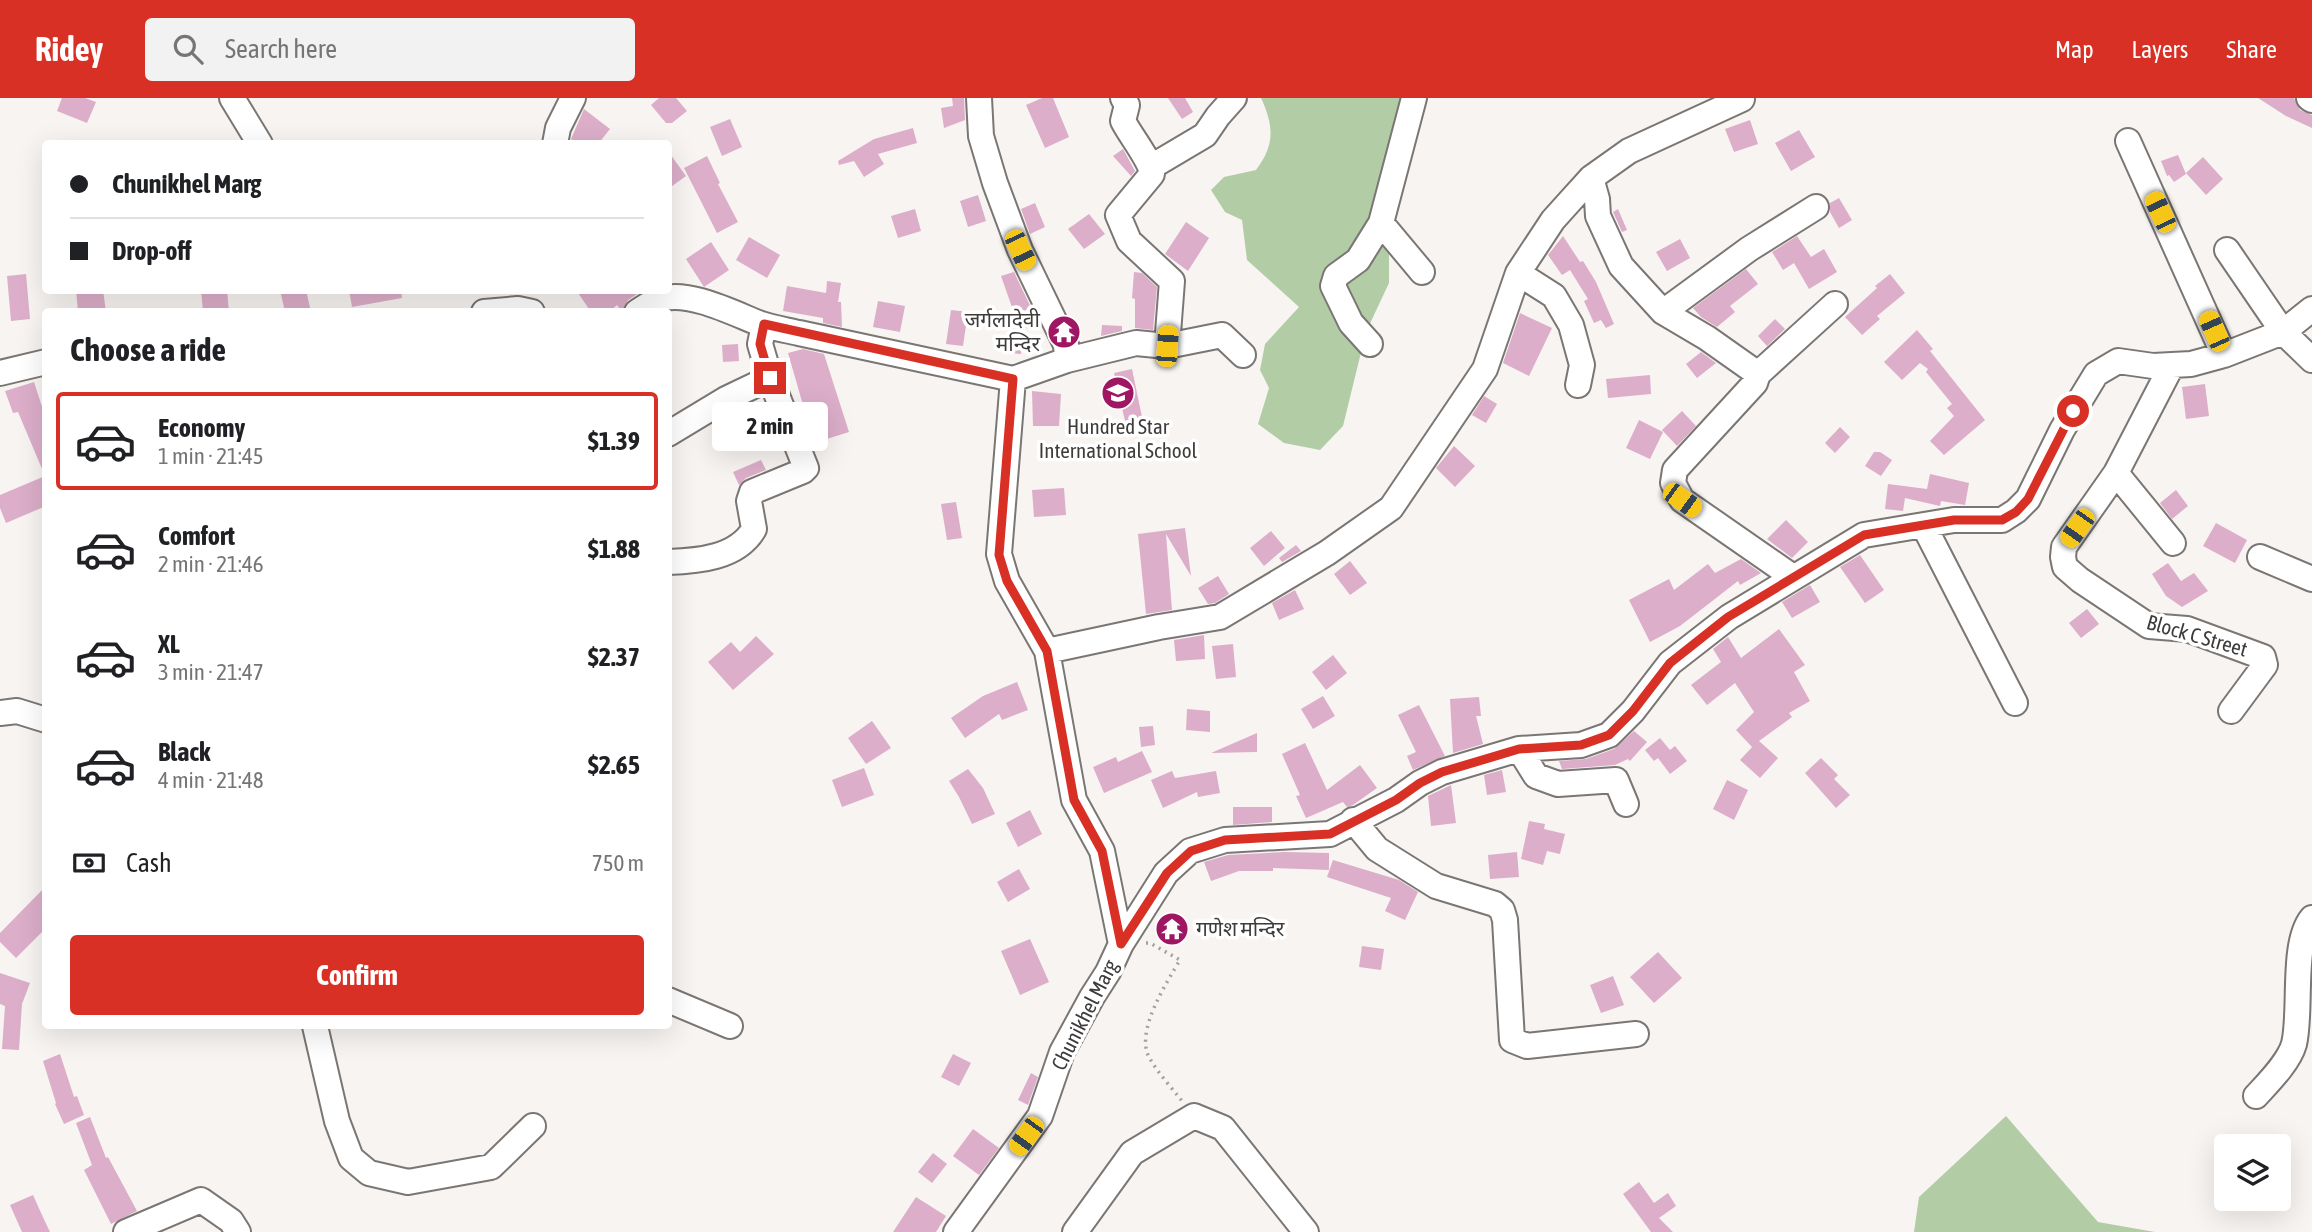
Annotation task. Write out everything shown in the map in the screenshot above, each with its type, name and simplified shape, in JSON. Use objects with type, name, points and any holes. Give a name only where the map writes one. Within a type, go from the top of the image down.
[{"type":"street","points":[[232,98],[258,140]]},
{"type":"street","points":[[556,140],[558,128],[573,98]]},
{"type":"street","points":[[979,98],[981,136],[995,183],[1020,250],[1066,345],[1067,360]]},
{"type":"street","points":[[1123,98],[1127,105],[1123,121],[1131,139],[1151,167],[1152,174],[1118,215],[1129,241],[1172,281],[1167,346]]},
{"type":"street","points":[[1151,167],[1205,135],[1234,98]]},
{"type":"street","points":[[1370,344],[1351,323],[1333,286],[1335,276],[1358,260],[1381,223],[1413,98]]},
{"type":"street","points":[[1047,651],[1220,617],[1326,553],[1391,508],[1485,369],[1518,272],[1553,220],[1591,178],[1629,151],[1742,99]]},
{"type":"street","points":[[2128,141],[2224,355]]},
{"type":"street","points":[[1591,178],[1597,198],[1598,216],[1621,266],[1663,312],[1707,338],[1758,374]]},
{"type":"street","points":[[1663,312],[1749,249],[1816,207]]},
{"type":"street","points":[[1381,223],[1422,272]]},
{"type":"street","points":[[2227,250],[2283,332],[2312,360]]},
{"type":"street","points":[[1518,272],[1554,296],[1571,325],[1582,365],[1577,385]]},
{"type":"street","points":[[642,308],[660,295],[674,297],[710,304],[764,324],[1013,379],[1067,360],[1136,343],[1167,346],[1222,335],[1243,355]]},
{"type":"street","points":[[1793,577],[1682,500],[1673,483],[1675,470],[1755,383],[1758,374],[1835,304]]},
{"type":"street","name":"Chunikhel Marg","points":[[956,1232],[1040,1116],[1062,1052],[1121,944],[1167,873],[1191,851],[1225,840],[1330,834],[1396,800],[1442,772],[1519,749],[1581,745],[1609,735],[1633,711],[1670,663],[1728,617],[1864,535],[1954,520],[2002,520],[2016,512],[2028,499],[2062,430],[2096,374],[2118,361],[2153,366],[2191,364],[2224,355],[2283,332],[2312,309]]},
{"type":"street","points":[[672,562],[708,559],[731,550],[747,539],[754,529],[749,501],[752,492],[803,471],[806,467],[770,378],[760,344],[764,324]]},
{"type":"street","points":[[0,373],[42,363]]},
{"type":"street","points":[[2172,365],[2116,473],[2173,543]]},
{"type":"street","points":[[672,432],[726,398],[770,378]]},
{"type":"street","points":[[1013,379],[999,555],[1007,581],[1047,651],[1074,800],[1102,851],[1121,944]]},
{"type":"street","name":"Block C Street","points":[[2116,473],[2064,547],[2065,567],[2148,626],[2187,629],[2263,656],[2265,665],[2231,711]]},
{"type":"street","points":[[1924,526],[2015,703]]},
{"type":"street","points":[[2260,557],[2312,579]]},
{"type":"street","points":[[0,713],[17,711],[42,719]]},
{"type":"street","points":[[1519,749],[1536,776],[1558,784],[1616,780],[1626,804]]},
{"type":"street","points":[[1353,820],[1377,849],[1436,886],[1495,904],[1502,910],[1505,920],[1512,1040],[1527,1046],[1636,1034]]},
{"type":"street","points":[[2256,1096],[2273,1079],[2294,1045],[2298,972],[2305,926],[2312,918]]},
{"type":"street","points":[[672,1002],[730,1026]]},
{"type":"street","points":[[316,1029],[337,1121],[351,1158],[369,1173],[408,1182],[491,1167],[533,1126]]},
{"type":"street","points":[[1075,1232],[1132,1153],[1194,1116],[1223,1128],[1306,1232]]},
{"type":"street","points":[[125,1232],[201,1200],[231,1221],[238,1232]]},
{"type":"path","points":[[1121,944],[1150,943],[1180,960],[1163,990],[1145,1033],[1147,1055],[1194,1116]]},
{"type":"green space","points":[[1261,98],[1414,98],[1389,206],[1389,283],[1366,332],[1343,426],[1320,450],[1284,443],[1258,424],[1269,388],[1260,370],[1265,344],[1299,307],[1247,260],[1242,220],[1225,212],[1211,190],[1224,177],[1256,170],[1267,152],[1270,126]]},
{"type":"green space","points":[[2006,1116],[2098,1222],[2155,1232],[1914,1232],[1919,1197]]},
{"type":"building","points":[[62,98],[85,98],[96,102],[87,123],[57,111]]},
{"type":"building","points":[[659,98],[676,98],[687,111],[672,123],[666,123],[651,105]]},
{"type":"building","points":[[952,98],[964,98],[965,120],[944,128],[941,108],[953,106]]},
{"type":"building","points":[[1042,98],[1053,98],[1069,137],[1045,148],[1026,105]]},
{"type":"building","points":[[1168,98],[1185,98],[1193,112],[1182,119]]},
{"type":"building","points":[[2258,98],[2294,98],[2300,110],[2312,115],[2312,128],[2286,116]]},
{"type":"building","points":[[584,109],[610,129],[601,140],[571,139]]},
{"type":"building","points":[[730,119],[742,147],[722,156],[710,127]]},
{"type":"building","points":[[1750,120],[1758,144],[1734,152],[1725,129]]},
{"type":"building","points":[[913,128],[917,143],[878,154],[884,164],[864,177],[854,161],[839,165],[838,161],[874,139]]},
{"type":"building","points":[[1799,130],[1815,157],[1791,171],[1775,143]]},
{"type":"building","points":[[1123,149],[1135,171],[1131,176],[1113,156]]},
{"type":"building","points":[[2178,155],[2186,174],[2174,182],[2167,176],[2161,161]]},
{"type":"building","points":[[707,156],[738,222],[717,233],[684,168]]},
{"type":"building","points":[[672,157],[686,176],[672,186]]},
{"type":"building","points":[[2203,157],[2223,179],[2206,195],[2186,173]]},
{"type":"building","points":[[978,195],[986,221],[968,227],[960,201]]},
{"type":"building","points":[[1839,198],[1852,220],[1839,228],[1830,212],[1830,203]]},
{"type":"building","points":[[1035,203],[1045,227],[1030,234],[1021,209]]},
{"type":"building","points":[[915,209],[921,231],[898,238],[891,216]]},
{"type":"building","points":[[1618,209],[1627,230],[1622,232],[1613,212]]},
{"type":"building","points":[[1089,214],[1105,234],[1084,249],[1068,229]]},
{"type":"building","points":[[1186,222],[1209,238],[1188,271],[1165,254]]},
{"type":"building","points":[[1563,236],[1596,282],[1614,324],[1606,328],[1601,320],[1594,323],[1584,301],[1588,299],[1570,270],[1562,275],[1548,255]]},
{"type":"building","points":[[1797,236],[1811,257],[1824,249],[1837,272],[1809,289],[1794,263],[1783,270],[1772,252]]},
{"type":"building","points":[[749,237],[780,255],[767,278],[736,260]]},
{"type":"building","points":[[1680,239],[1690,258],[1667,271],[1656,252]]},
{"type":"building","points":[[711,242],[729,270],[704,287],[686,259]]},
{"type":"building","points":[[1746,269],[1758,284],[1730,306],[1735,312],[1717,327],[1693,308]]},
{"type":"building","points":[[1014,272],[1035,316],[1032,329],[1019,327],[1001,276]]},
{"type":"building","points":[[1134,272],[1142,273],[1157,287],[1153,330],[1135,328],[1135,299],[1132,298]]},
{"type":"building","points":[[26,274],[30,319],[11,321],[7,276]]},
{"type":"building","points":[[1890,274],[1905,293],[1877,316],[1880,319],[1862,335],[1845,317]]},
{"type":"building","points":[[827,281],[841,283],[838,302],[841,302],[842,327],[823,323],[823,318],[783,311],[787,286],[826,293]]},
{"type":"building","points":[[76,294],[104,294],[105,308],[78,308]]},
{"type":"building","points":[[201,294],[227,294],[229,308],[203,308]]},
{"type":"building","points":[[281,294],[307,294],[310,308],[284,308]]},
{"type":"building","points":[[350,294],[402,294],[402,298],[352,307]]},
{"type":"building","points":[[579,294],[637,294],[628,300],[624,308],[617,305],[614,308],[588,308]]},
{"type":"building","points":[[878,301],[905,306],[900,332],[873,327]]},
{"type":"building","points":[[951,310],[968,312],[963,346],[946,344]]},
{"type":"building","points":[[1520,313],[1552,328],[1529,376],[1503,363]]},
{"type":"building","points":[[1775,319],[1785,329],[1767,346],[1758,336]]},
{"type":"building","points":[[1102,325],[1122,326],[1122,331],[1101,336]]},
{"type":"building","points":[[1009,328],[1023,329],[1021,354],[1007,353]]},
{"type":"building","points":[[1917,330],[1933,349],[1930,351],[1985,420],[1944,455],[1930,441],[1954,416],[1947,408],[1952,404],[1926,372],[1928,369],[1920,363],[1902,380],[1884,362]]},
{"type":"building","points":[[738,344],[739,361],[723,362],[722,345]]},
{"type":"building","points":[[803,349],[824,354],[849,432],[814,443],[788,353]]},
{"type":"building","points":[[1701,352],[1716,363],[1697,378],[1686,364]]},
{"type":"building","points":[[1132,369],[1142,417],[1125,421],[1114,373]]},
{"type":"building","points":[[1650,375],[1651,394],[1608,398],[1606,379]]},
{"type":"building","points":[[34,382],[42,407],[42,469],[18,412],[13,413],[5,391]]},
{"type":"building","points":[[2205,384],[2209,416],[2186,419],[2182,387]]},
{"type":"building","points":[[1032,391],[1061,394],[1059,426],[1033,426]]},
{"type":"building","points":[[1484,396],[1497,404],[1486,423],[1472,415]]},
{"type":"building","points":[[738,410],[752,428],[738,439],[722,419]]},
{"type":"building","points":[[1682,411],[1696,426],[1677,446],[1662,430]]},
{"type":"building","points":[[1639,420],[1663,432],[1650,459],[1626,448]]},
{"type":"building","points":[[1840,427],[1850,437],[1835,453],[1825,443]]},
{"type":"building","points":[[1454,446],[1475,466],[1455,487],[1436,468]]},
{"type":"building","points":[[1874,452],[1880,452],[1892,460],[1881,476],[1865,466]]},
{"type":"building","points":[[761,460],[766,470],[746,478],[739,485],[733,472]]},
{"type":"building","points":[[1930,474],[1969,483],[1965,505],[1941,501],[1940,506],[1905,498],[1903,511],[1885,509],[1888,484],[1927,489]]},
{"type":"building","points":[[42,477],[42,508],[6,523],[0,508],[0,495]]},
{"type":"building","points":[[1064,488],[1066,515],[1034,517],[1032,490]]},
{"type":"building","points":[[2176,490],[2188,506],[2172,519],[2160,503]]},
{"type":"building","points":[[956,502],[962,538],[947,540],[941,504]]},
{"type":"building","points":[[1786,520],[1808,542],[1792,558],[1767,539]]},
{"type":"building","points":[[2216,523],[2247,540],[2235,563],[2203,546]]},
{"type":"building","points":[[1185,528],[1191,576],[1166,534],[1172,610],[1146,614],[1138,534]]},
{"type":"building","points":[[1271,531],[1285,548],[1264,566],[1250,548]]},
{"type":"building","points":[[1296,545],[1301,551],[1282,562],[1279,558]]},
{"type":"building","points":[[1860,555],[1884,590],[1865,603],[1840,567]]},
{"type":"building","points":[[1741,559],[1761,573],[1740,585],[1738,581],[1680,626],[1650,642],[1629,600],[1669,579],[1674,590],[1708,564],[1715,573]]},
{"type":"building","points":[[1350,561],[1367,583],[1350,595],[1334,574]]},
{"type":"building","points":[[2168,563],[2181,581],[2194,573],[2208,591],[2182,607],[2166,596],[2152,574]]},
{"type":"building","points":[[1218,576],[1229,594],[1215,603],[1208,604],[1198,588]]},
{"type":"building","points":[[1810,585],[1820,602],[1792,618],[1782,602]]},
{"type":"building","points":[[1295,590],[1304,609],[1279,620],[1272,603]]},
{"type":"building","points":[[2087,609],[2099,624],[2081,638],[2069,623]]},
{"type":"building","points":[[1779,629],[1805,665],[1794,672],[1810,701],[1789,713],[1792,717],[1759,741],[1778,758],[1760,778],[1740,760],[1755,744],[1752,747],[1736,730],[1754,712],[1735,683],[1707,705],[1691,685],[1721,662],[1713,649],[1728,637],[1741,658]]},
{"type":"building","points":[[1204,635],[1205,659],[1176,661],[1174,640]]},
{"type":"building","points":[[756,636],[774,654],[733,690],[708,662],[731,642],[740,652]]},
{"type":"building","points":[[1233,644],[1236,677],[1216,679],[1212,646]]},
{"type":"building","points":[[1333,655],[1347,673],[1326,690],[1312,672]]},
{"type":"building","points":[[1017,682],[1028,710],[1002,720],[999,714],[965,738],[951,718],[983,696]]},
{"type":"building","points":[[1323,696],[1335,716],[1313,729],[1301,709]]},
{"type":"building","points":[[1479,697],[1481,716],[1476,716],[1483,744],[1453,753],[1450,699]]},
{"type":"building","points":[[1419,705],[1445,756],[1413,770],[1407,756],[1416,752],[1398,715]]},
{"type":"building","points":[[1187,709],[1210,711],[1210,732],[1186,730]]},
{"type":"building","points":[[872,721],[891,748],[866,764],[848,738]]},
{"type":"building","points":[[1153,726],[1155,745],[1141,747],[1139,727]]},
{"type":"building","points":[[1634,731],[1647,742],[1630,761],[1628,759],[1615,765],[1562,769],[1559,761],[1586,759],[1614,749]]},
{"type":"building","points":[[1257,733],[1257,752],[1211,753]]},
{"type":"building","points":[[1660,738],[1670,750],[1675,746],[1687,761],[1670,774],[1658,758],[1654,761],[1645,750]]},
{"type":"building","points":[[1305,743],[1327,790],[1360,765],[1377,788],[1353,805],[1347,807],[1343,802],[1306,818],[1296,796],[1300,795],[1282,754]]},
{"type":"building","points":[[1142,751],[1152,772],[1104,793],[1093,767],[1116,757],[1118,762]]},
{"type":"building","points":[[1821,758],[1838,775],[1834,779],[1850,795],[1836,808],[1805,773]]},
{"type":"building","points":[[864,768],[874,795],[842,807],[832,780]]},
{"type":"building","points":[[968,769],[983,788],[995,814],[972,824],[949,781]]},
{"type":"building","points":[[1502,770],[1506,792],[1487,795],[1484,775]]},
{"type":"building","points":[[1172,771],[1175,778],[1216,771],[1220,793],[1198,797],[1197,792],[1163,808],[1151,780]]},
{"type":"building","points":[[1727,780],[1748,790],[1734,820],[1713,809]]},
{"type":"building","points":[[1451,785],[1456,823],[1431,826],[1428,796]]},
{"type":"building","points":[[1233,807],[1272,807],[1272,822],[1233,825]]},
{"type":"building","points":[[1030,810],[1042,834],[1018,847],[1006,823]]},
{"type":"building","points":[[1529,821],[1545,824],[1544,829],[1565,834],[1560,854],[1547,851],[1543,865],[1521,859]]},
{"type":"building","points":[[1517,852],[1519,877],[1490,879],[1488,855]]},
{"type":"building","points":[[1329,853],[1329,870],[1273,868],[1273,871],[1239,871],[1211,881],[1204,862],[1228,855]]},
{"type":"building","points":[[1333,860],[1399,880],[1418,892],[1405,920],[1385,911],[1391,898],[1327,877]]},
{"type":"building","points":[[1019,869],[1030,889],[1008,902],[997,882]]},
{"type":"building","points":[[42,890],[42,932],[16,958],[0,942],[0,933]]},
{"type":"building","points":[[1030,939],[1049,982],[1020,995],[1001,951]]},
{"type":"building","points":[[1362,946],[1384,949],[1381,970],[1359,967]]},
{"type":"building","points":[[1658,952],[1682,978],[1654,1003],[1630,977]]},
{"type":"building","points":[[0,973],[30,983],[22,1004],[19,1050],[2,1049],[5,1006],[0,1004]]},
{"type":"building","points":[[1613,976],[1624,1005],[1601,1013],[1590,985]]},
{"type":"building","points":[[60,1054],[74,1097],[77,1096],[84,1115],[64,1124],[55,1104],[43,1061]]},
{"type":"building","points":[[953,1054],[971,1063],[959,1086],[941,1077]]},
{"type":"building","points":[[1031,1073],[1038,1077],[1028,1105],[1018,1100]]},
{"type":"building","points":[[90,1117],[106,1158],[108,1157],[137,1211],[111,1224],[84,1170],[92,1165],[76,1123]]},
{"type":"building","points":[[973,1129],[999,1148],[979,1175],[953,1156]]},
{"type":"building","points":[[933,1153],[947,1164],[932,1183],[918,1172]]},
{"type":"building","points":[[1639,1182],[1654,1203],[1668,1193],[1676,1206],[1659,1218],[1673,1232],[1651,1232],[1623,1194]]},
{"type":"building","points":[[33,1195],[50,1232],[22,1232],[10,1205]]},
{"type":"building","points":[[916,1197],[946,1216],[936,1232],[893,1232]]},
{"type":"place","name":"जर्गलादेवी मन्दिर","points":[[1064,332]]},
{"type":"place","name":"Hundred Star International School","points":[[1118,393]]},
{"type":"place","name":"गणेश मन्दिर","points":[[1172,929]]},
{"type":"route","points":[[770,378],[760,344],[764,324],[1013,379],[999,555],[1007,581],[1047,651],[1074,800],[1102,851],[1121,944],[1167,873],[1191,851],[1225,840],[1330,834],[1396,800],[1442,772],[1519,749],[1581,745],[1609,735],[1633,711],[1670,663],[1728,617],[1864,535],[1954,520],[2002,520],[2016,512],[2028,499],[2073,411]]}]
